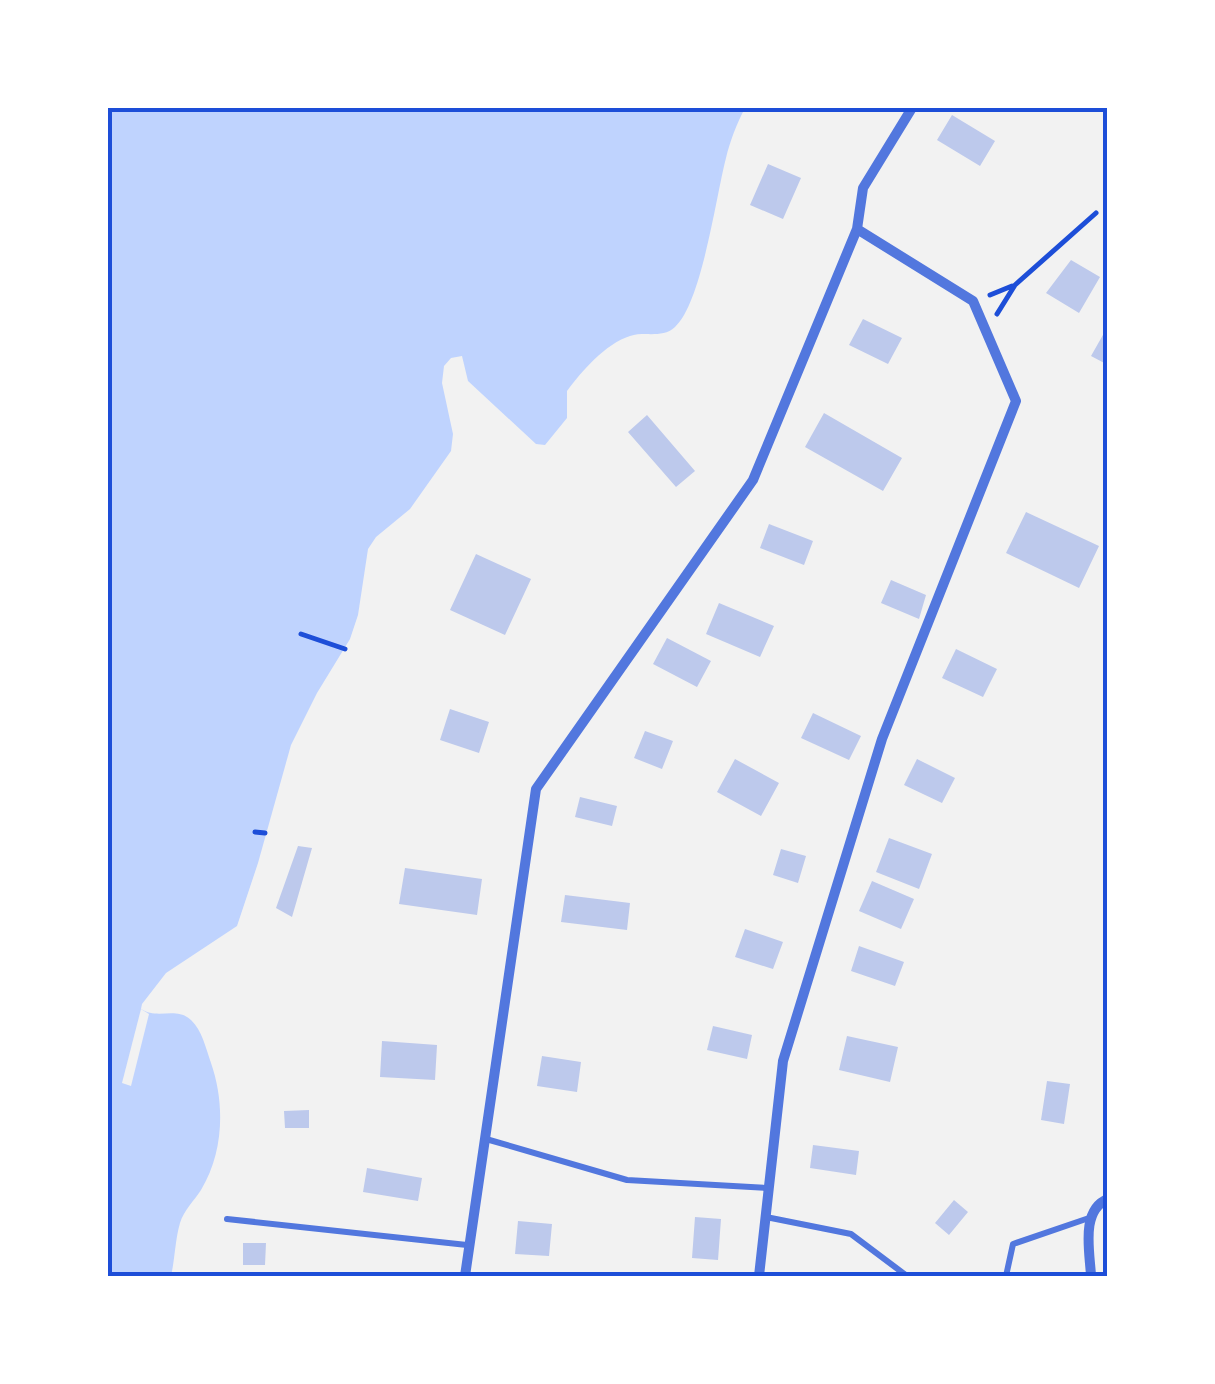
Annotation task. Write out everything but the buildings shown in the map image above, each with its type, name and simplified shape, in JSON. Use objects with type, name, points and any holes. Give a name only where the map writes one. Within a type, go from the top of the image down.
[{"type":"street","points":[[465,1276],[536,789],[753,480],[857,229],[863,188],[912,108]]},
{"type":"street","points":[[759,1276],[783,1061],[882,739],[1016,400],[973,302],[857,229]]},
{"type":"street","points":[[1092,1276],[1090,1218],[1099,1202],[1108,1199]]},
{"type":"lane","points":[[484,1139],[627,1180],[768,1188]]},
{"type":"lane","points":[[765,1216],[851,1234],[907,1276]]},
{"type":"lane","points":[[1006,1276],[1013,1244],[1090,1218]]},
{"type":"lane","points":[[227,1220],[467,1245]]},
{"type":"path","points":[[986,332],[1015,285],[1096,213]]},
{"type":"path","points":[[973,302],[1015,285]]},
{"type":"path","points":[[301,634],[345,649]]},
{"type":"path","points":[[255,832],[265,833]]},
{"type":"water","points":[[108,108],[745,108],[730,145],[700,273],[685,314],[670,331],[630,336],[595,359],[567,391],[567,418],[545,445],[536,444],[468,381],[462,356],[451,358],[444,366],[442,383],[453,434],[451,451],[410,509],[376,537],[368,549],[358,615],[350,639],[291,745],[237,926],[166,973],[142,1004],[141,1009],[147,1012],[179,1014],[195,1024],[219,1094],[220,1127],[214,1160],[180,1223],[171,1276],[108,1276]]},
{"type":"pier","points":[[141,1009],[149,1014],[131,1086],[122,1083]]}]
